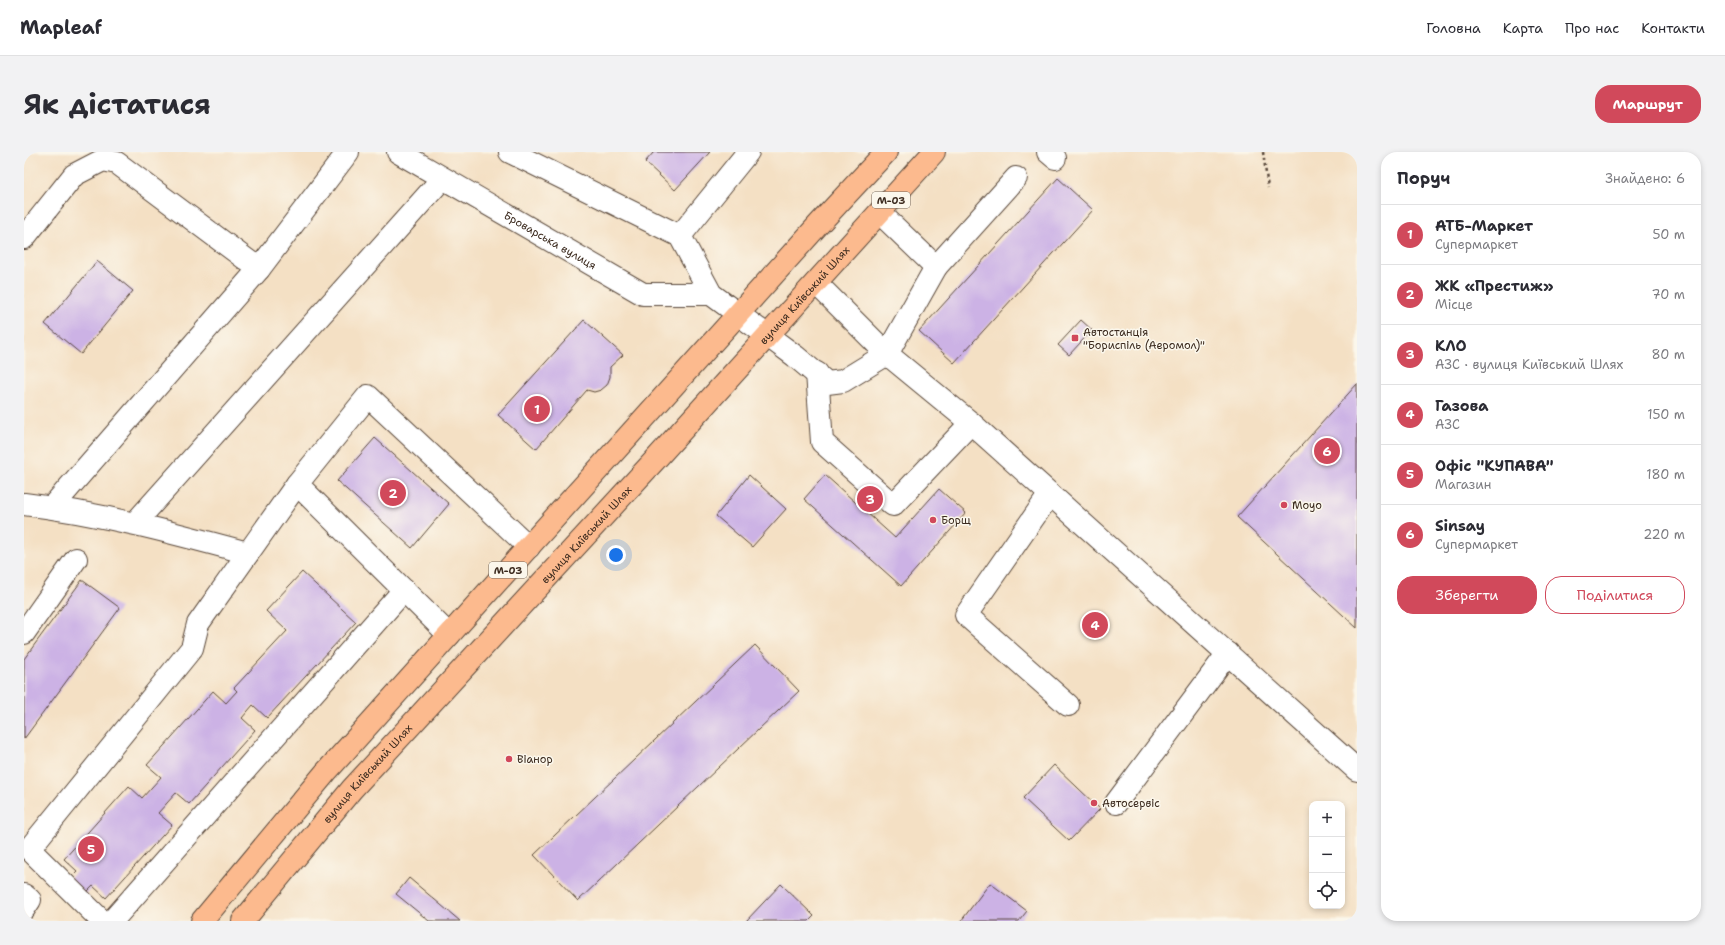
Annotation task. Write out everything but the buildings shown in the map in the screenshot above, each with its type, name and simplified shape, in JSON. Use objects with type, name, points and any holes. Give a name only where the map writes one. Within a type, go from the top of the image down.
[{"type":"highway","name":"М-03","points":[[202,921],[326,772],[818,224],[886,152]]},
{"type":"highway","name":"вулиця Київський Шлях","points":[[242,921],[352,789],[768,336],[934,152]]},
{"type":"street","points":[[52,507],[259,269],[348,152]]},
{"type":"street","name":"Броварська вулиця","points":[[398,152],[442,179],[643,294],[711,294]]},
{"type":"street","points":[[510,152],[680,236],[711,294],[817,373],[826,383],[843,381],[887,354],[936,267],[1016,178]]},
{"type":"street","points":[[680,236],[748,152]]},
{"type":"street","points":[[24,238],[74,175],[103,160],[117,163],[259,269]]},
{"type":"street","points":[[134,523],[442,179]]},
{"type":"street","points":[[880,213],[936,267]]},
{"type":"street","points":[[816,283],[887,354],[970,423],[1357,770]]},
{"type":"street","points":[[817,373],[822,442],[893,505],[970,423]]},
{"type":"street","points":[[102,921],[29,849],[192,648],[198,624],[297,484],[368,396],[529,546]]},
{"type":"street","points":[[297,484],[449,635]]},
{"type":"street","points":[[1050,494],[966,615],[1068,705]]},
{"type":"street","points":[[24,504],[52,507],[134,523],[248,553]]},
{"type":"street","points":[[24,633],[76,559]]},
{"type":"street","points":[[112,921],[404,590]]},
{"type":"street","points":[[1116,802],[1228,653]]},
{"type":"street","points":[[24,895],[30,900],[24,908]]},
{"type":"path","points":[[1263,152],[1268,188]]},
{"type":"place","name":"Автостанція \"Бориспіль (Аеромол)\"","points":[[1075,338]]},
{"type":"place","name":"АТБ-Маркет","points":[[537,409]]},
{"type":"place","name":"Sinsay","points":[[1327,451]]},
{"type":"place","name":"ЖК «Престиж»","points":[[393,493]]},
{"type":"place","name":"КЛО","points":[[870,499]]},
{"type":"place","name":"Moyo","points":[[1284,505]]},
{"type":"place","name":"Борщ","points":[[933,520]]},
{"type":"place","name":"Газова","points":[[1095,625]]},
{"type":"place","name":"Віанор","points":[[509,759]]},
{"type":"place","name":"Автосервіс","points":[[1094,803]]},
{"type":"place","name":"Офіс \"КУПАВА\"","points":[[91,849]]}]
